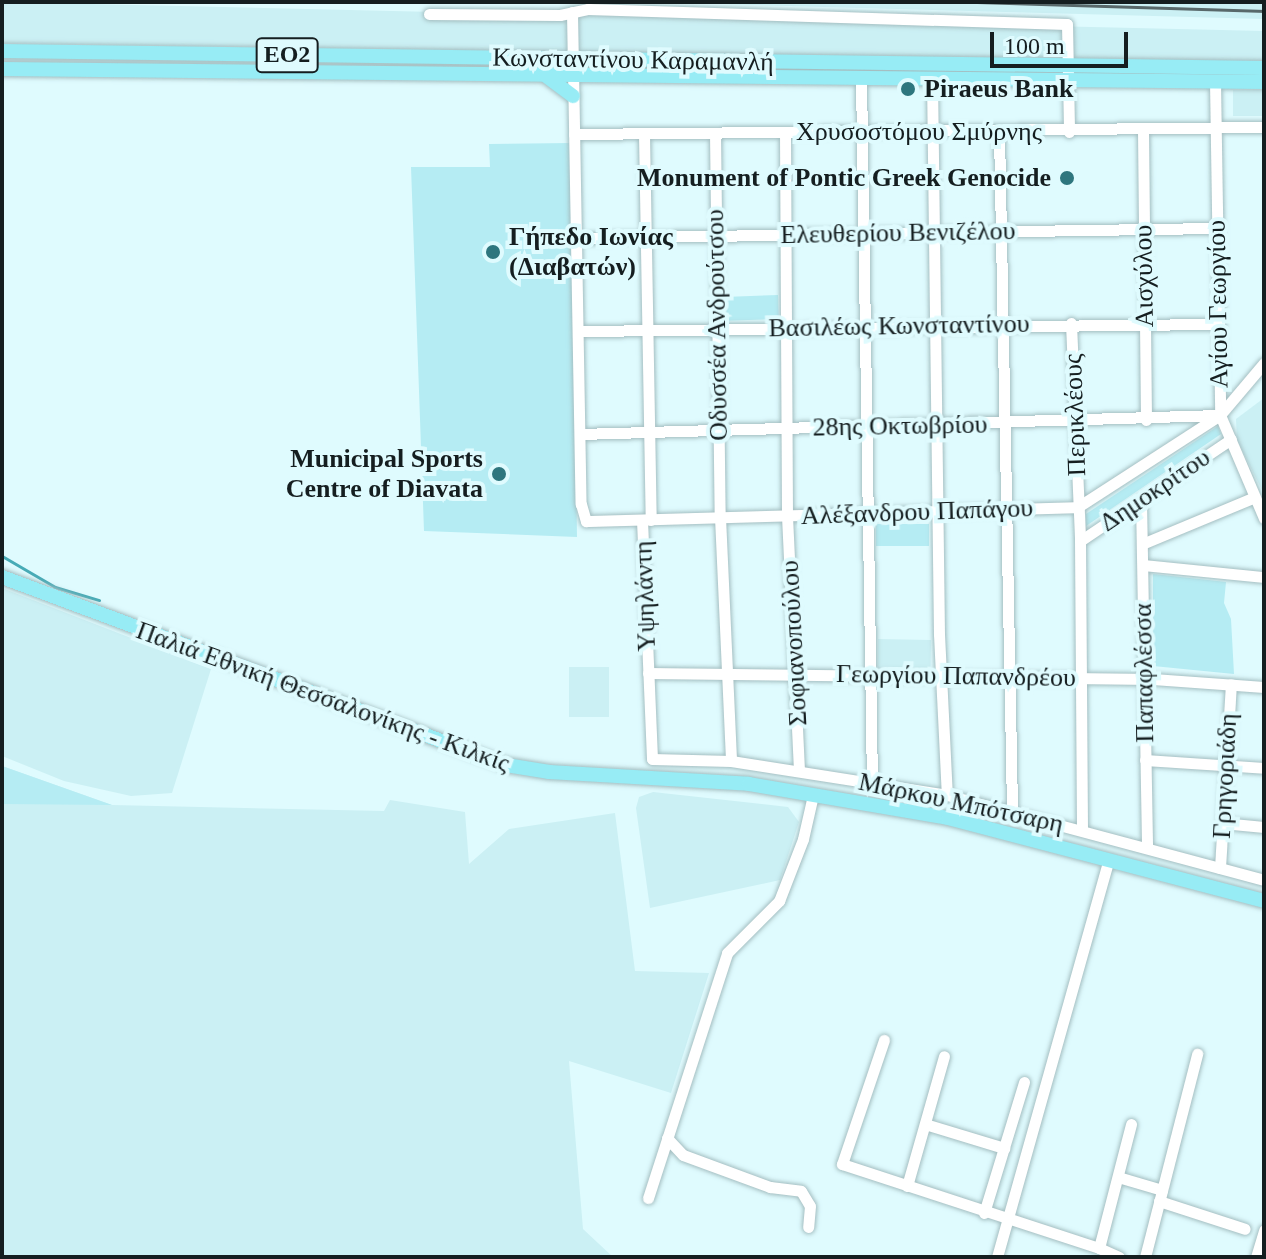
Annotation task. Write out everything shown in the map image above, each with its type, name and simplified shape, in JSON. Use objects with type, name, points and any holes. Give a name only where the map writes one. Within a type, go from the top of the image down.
[{"type":"main road","name":"Κωνσταντίνου Καραμανλή","points":[[2,51],[932,78],[1264,68]]},
{"type":"main road","name":"Κωνσταντίνου Καραμανλή","points":[[2,69],[545,74],[573,67],[1068,72],[1264,82]]},
{"type":"main road","points":[[545,74],[573,96]]},
{"type":"main road","name":"Παλιά Εθνική Θεσσαλονίκης - Κιλκίς","points":[[2,577],[506,765],[549,772],[737,783],[948,818],[1264,901]]},
{"type":"street","points":[[429,14],[572,12],[1067,24],[1069,132]]},
{"type":"street","points":[[572,12],[580,434]]},
{"type":"street","points":[[861,77],[872,783]]},
{"type":"street","points":[[932,78],[941,675],[947,795]]},
{"type":"street","name":"Αγίου Γεωργίου","points":[[1215,81],[1220,415],[1264,518]]},
{"type":"street","name":"Χρυσοστόμου Σμύρνης","points":[[574,134],[1069,132],[1264,127]]},
{"type":"street","name":"Αισχύλου","points":[[1143,131],[1146,420]]},
{"type":"street","points":[[999,132],[1012,812]]},
{"type":"street","name":"Οδυσσέα Ανδρούτσου","points":[[715,133],[720,517],[731,761]]},
{"type":"street","name":"Σοφιανοπούλου","points":[[785,133],[785,429],[799,770]]},
{"type":"street","name":"Υψηλάντη","points":[[644,134],[651,432],[647,520],[652,759]]},
{"type":"street","name":"Ελευθερίου Βενιζέλου","points":[[578,238],[1217,228]]},
{"type":"street","name":"Βασιλέως Κωνσταντίνου","points":[[579,331],[1071,323],[1219,324]]},
{"type":"street","name":"Περικλέους","points":[[1071,323],[1080,541],[1082,829]]},
{"type":"street","points":[[1078,507],[1220,415],[1264,363]]},
{"type":"street","name":"28ης Οκτωβρίου","points":[[580,434],[1146,420],[1220,415]]},
{"type":"street","name":"Αλέξανδρου Παπάγου","points":[[580,434],[581,504],[586,521],[1078,507]]},
{"type":"street","name":"Δημοκρίτου","points":[[1080,541],[1231,439]]},
{"type":"street","points":[[1142,544],[1255,497]]},
{"type":"street","name":"Παπαφλέσσα","points":[[1141,500],[1147,845]]},
{"type":"street","points":[[1143,565],[1264,577]]},
{"type":"street","name":"Γεωργίου Παπανδρέου","points":[[648,673],[1079,677],[1264,687]]},
{"type":"street","name":"Γρηγοριάδη","points":[[1220,868],[1223,765],[1231,684]]},
{"type":"street","name":"Μάρκου Μπότσαρη","points":[[652,759],[731,761],[947,795],[1147,845],[1264,880]]},
{"type":"street","points":[[1145,760],[1264,768]]},
{"type":"street","points":[[648,1198],[727,953],[779,901],[803,839],[813,795]]},
{"type":"street","points":[[1222,823],[1264,827]]},
{"type":"street","points":[[997,1257],[1108,861]]},
{"type":"street","points":[[884,1040],[842,1164],[1123,1256]]},
{"type":"street","points":[[1145,1257],[1197,1054]]},
{"type":"street","points":[[907,1186],[944,1056]]},
{"type":"street","points":[[984,1213],[1024,1082]]},
{"type":"street","points":[[925,1124],[1004,1148]]},
{"type":"street","points":[[1099,1248],[1131,1124]]},
{"type":"street","points":[[667,1138],[683,1155],[770,1187],[801,1191],[810,1206],[808,1227]]},
{"type":"street","points":[[1118,1177],[1245,1229]]},
{"type":"street","points":[[1256,1257],[1264,1230]]},
{"type":"shaded area","points":[[2,2],[1264,31],[1264,62],[2,43]]},
{"type":"shaded area","points":[[648,2],[1264,2],[1264,19],[1006,12]]},
{"type":"shaded area","points":[[1233,90],[1264,90],[1264,116],[1233,116]]},
{"type":"shaded area","points":[[571,143],[577,537],[424,531],[411,167],[490,167],[489,144]]},
{"type":"shaded area","points":[[778,295],[779,319],[725,321],[724,297]]},
{"type":"shaded area","points":[[1264,398],[1264,494],[1237,440],[1236,419]]},
{"type":"shaded area","points":[[1218,426],[1221,434],[1086,526],[1086,514]]},
{"type":"shaded area","points":[[876,524],[929,524],[929,546],[876,546]]},
{"type":"shaded area","points":[[1153,574],[1226,582],[1224,603],[1231,619],[1234,674],[1153,666]]},
{"type":"shaded area","points":[[2,588],[211,669],[172,793],[131,796],[64,781],[2,756]]},
{"type":"shaded area","points":[[878,639],[931,640],[930,669],[877,668]]},
{"type":"shaded area","points":[[569,667],[609,667],[609,717],[569,717]]},
{"type":"shaded area","points":[[2,766],[112,805],[384,811],[390,800],[465,812],[469,864],[509,829],[615,813],[635,971],[709,973],[671,1093],[569,1061],[583,1229],[613,1257],[2,1257]]},
{"type":"shaded area","points":[[2,766],[112,805],[2,804]]},
{"type":"shaded area","points":[[653,792],[788,807],[799,822],[780,880],[650,908],[636,808],[639,797]]},
{"type":"waterway","points":[[2,556],[55,587],[99,600]]},
{"type":"railway","points":[[978,2],[1264,11]]},
{"type":"place","name":"Piraeus Bank","points":[[908,89]]},
{"type":"place","name":"Monument of Pontic Greek Genocide","points":[[1067,178]]},
{"type":"place","name":"Γήπεδο Ιωνίας (Διαβατών)","points":[[493,252]]},
{"type":"place","name":"Municipal Sports Centre of Diavata","points":[[499,474]]}]
